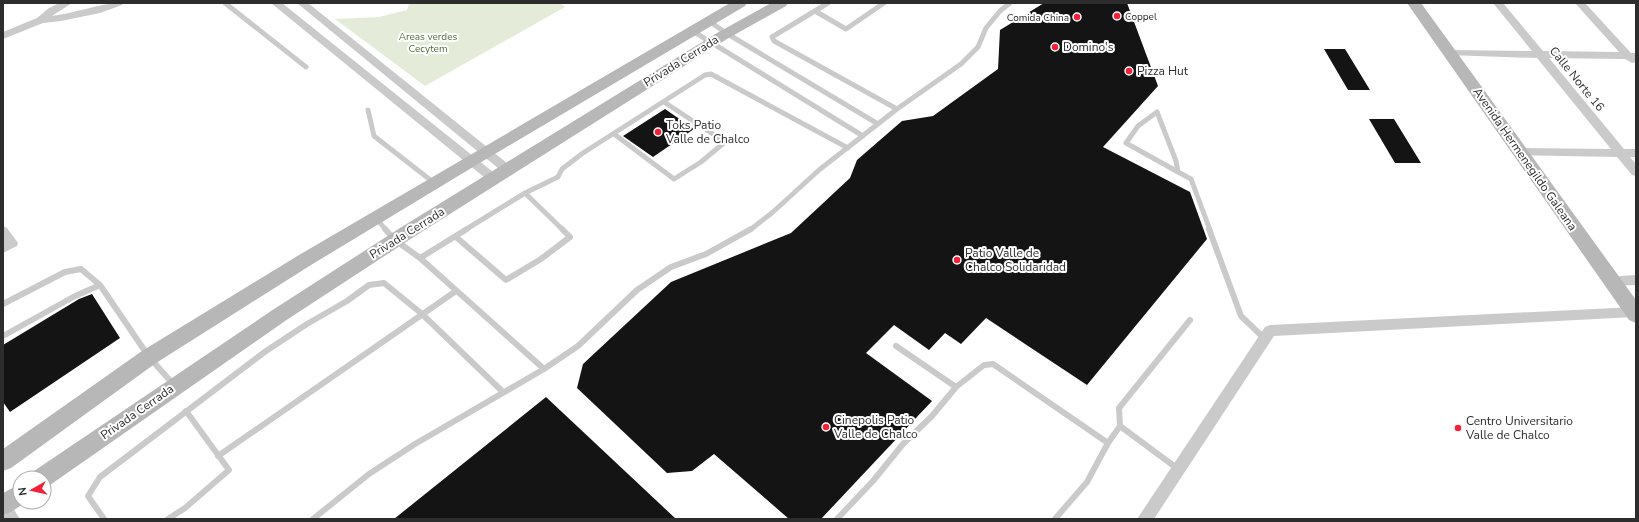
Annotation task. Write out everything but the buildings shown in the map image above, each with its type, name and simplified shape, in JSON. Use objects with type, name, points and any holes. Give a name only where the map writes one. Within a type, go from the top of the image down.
[{"type":"street","points":[[41,20],[52,10],[67,3]]},
{"type":"street","points":[[5,35],[41,20],[61,18],[118,3]]},
{"type":"street","points":[[276,3],[326,43],[478,156]]},
{"type":"street","points":[[302,3],[342,35],[501,175]]},
{"type":"street","name":"Privada Cerrada","points":[[3,461],[149,357],[433,182],[740,3]]},
{"type":"street","name":"Privada Cerrada","points":[[52,471],[175,386],[396,240],[726,33],[781,3]]},
{"type":"street","name":"Avenida Hermenegildo Galeana","points":[[1414,3],[1635,313]]},
{"type":"street","name":"Calle Norte 16","points":[[1498,3],[1636,172]]},
{"type":"street","points":[[1580,3],[1632,56],[1636,64]]},
{"type":"street","points":[[326,43],[342,35]]},
{"type":"street","points":[[1451,54],[1632,56]]},
{"type":"street","points":[[1520,152],[1636,153]]},
{"type":"street","points":[[3,231],[12,243],[3,248]]},
{"type":"street","points":[[1611,280],[1636,280]]},
{"type":"street","points":[[1145,519],[1270,330],[1635,313]]},
{"type":"street","points":[[12,500],[3,506],[12,519]]},
{"type":"lane","points":[[226,3],[306,67]]},
{"type":"lane","points":[[828,3],[772,37],[774,41],[897,109]]},
{"type":"lane","points":[[815,12],[846,29],[884,3]]},
{"type":"lane","points":[[313,519],[369,474],[415,444],[544,369],[578,346],[637,290],[671,267],[706,254],[746,233],[773,212],[819,170],[897,109],[961,64],[978,47],[986,28],[1000,11],[1010,3]]},
{"type":"lane","points":[[709,21],[726,33],[878,124]]},
{"type":"lane","points":[[692,30],[710,43],[863,136]]},
{"type":"lane","points":[[420,258],[456,237],[525,192],[558,177],[562,169],[583,153],[705,75],[711,74],[848,148]]},
{"type":"lane","points":[[614,134],[674,179],[701,162],[724,142],[664,102]]},
{"type":"lane","points":[[368,110],[374,136],[433,182]]},
{"type":"lane","points":[[1178,172],[1176,161],[1157,112],[1138,126],[1126,143],[1178,172],[1191,179],[1241,316],[1264,339]]},
{"type":"lane","points":[[456,237],[506,280],[541,259],[570,237],[525,192]]},
{"type":"lane","points":[[375,217],[396,240],[420,258],[544,369]]},
{"type":"lane","points":[[3,304],[65,272],[80,269],[100,285],[149,357],[175,386]]},
{"type":"lane","points":[[104,519],[88,496],[100,477],[266,351],[307,324],[347,301],[369,285],[384,283],[422,314],[503,392]]},
{"type":"lane","points":[[3,336],[75,296],[100,285]]},
{"type":"lane","points":[[218,456],[275,415],[348,368],[456,291]]},
{"type":"lane","points":[[1056,519],[1087,482],[1108,443],[1120,426],[1119,408],[1190,320]]},
{"type":"lane","points":[[896,346],[956,387]]},
{"type":"lane","points":[[838,519],[873,481],[903,444],[932,416],[956,387],[984,365],[993,364],[1108,443]]},
{"type":"lane","points":[[168,519],[185,508],[229,470],[186,411]]},
{"type":"lane","points":[[1120,426],[1178,469]]},
{"type":"green space","name":"Areas verdes Cecytem","points":[[409,3],[560,3],[565,7],[425,86],[335,19],[379,17],[407,10]]},
{"type":"place","name":"Coppel","points":[[1117,16]]},
{"type":"place","name":"Comida China","points":[[1077,17]]},
{"type":"place","name":"Domino's","points":[[1055,47]]},
{"type":"place","name":"Pizza Hut","points":[[1129,71]]},
{"type":"place","name":"Toks Patio Valle de Chalco","points":[[658,132]]},
{"type":"place","name":"Patio Valle de Chalco Solidaridad","points":[[957,260]]},
{"type":"place","name":"Cinepolis Patio Valle de Chalco","points":[[826,427]]},
{"type":"place","name":"Centro Universitario Valle de Chalco","points":[[1458,428]]}]
